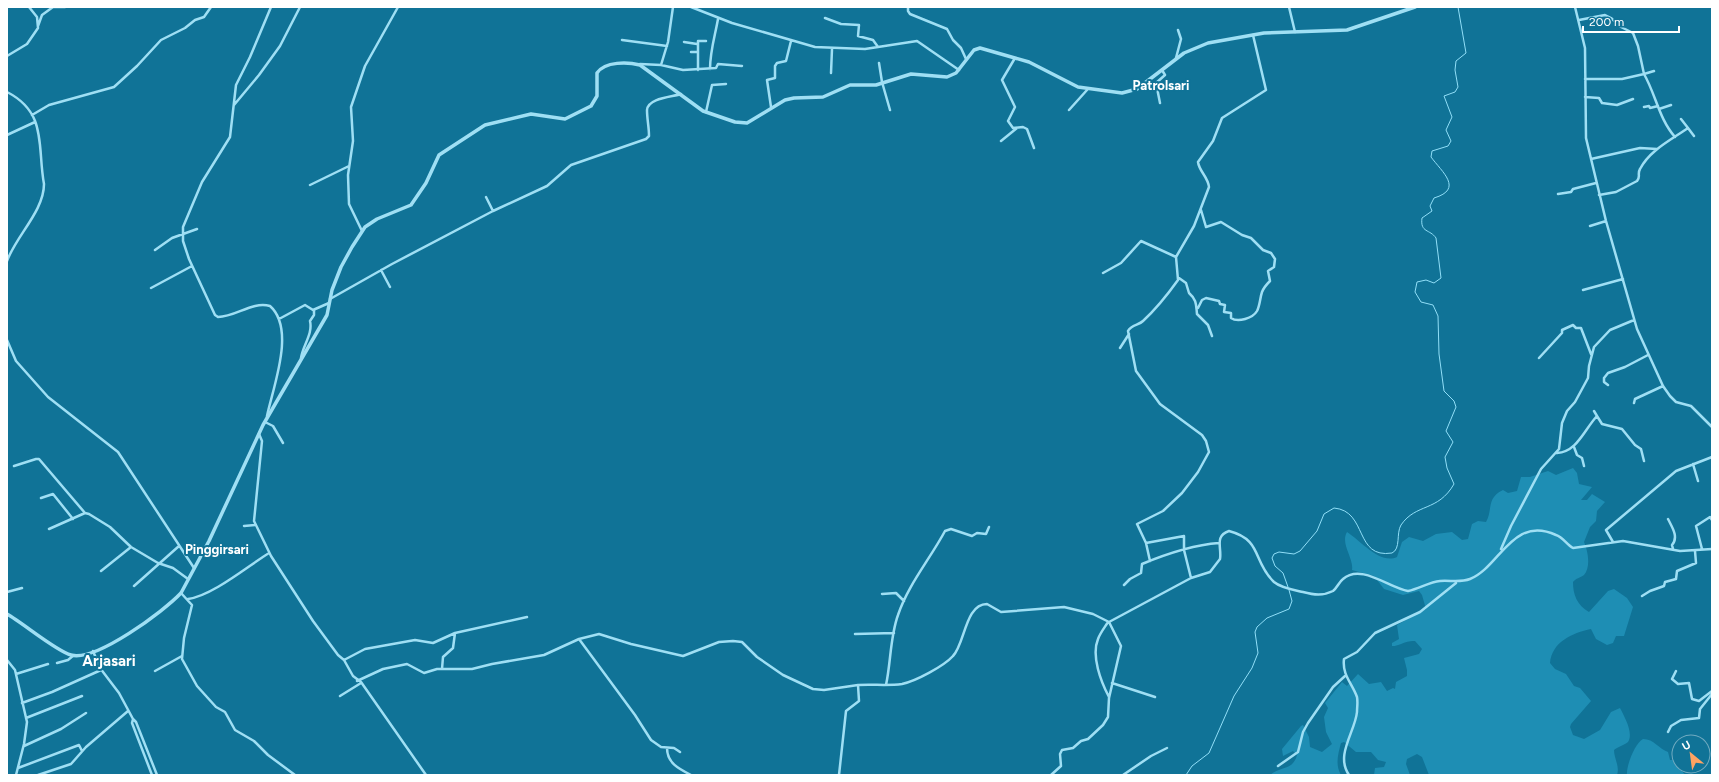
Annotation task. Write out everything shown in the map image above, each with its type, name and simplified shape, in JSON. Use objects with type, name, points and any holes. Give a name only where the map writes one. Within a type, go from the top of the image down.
[{"type":"street","points":[[29,7],[37,17],[38,26]]},
{"type":"street","points":[[7,56],[26,44],[40,24],[42,15],[53,7],[65,7]]},
{"type":"street","points":[[32,115],[49,105],[114,87],[137,66],[161,40],[185,28],[195,20],[204,17],[211,7]]},
{"type":"street","points":[[266,421],[282,351],[279,319],[270,306],[261,305],[233,314],[218,316],[213,312],[192,266],[182,235],[185,222],[199,188],[230,137],[236,85],[250,57],[271,7]]},
{"type":"street","points":[[234,105],[259,75],[280,46],[300,7]]},
{"type":"street","points":[[362,231],[349,204],[349,166],[353,141],[350,114],[356,90],[365,66],[398,7]]},
{"type":"street","points":[[661,65],[667,46],[673,7]]},
{"type":"street","points":[[691,7],[718,19],[815,47],[832,49],[878,47],[917,41],[959,70]]},
{"type":"street","points":[[908,7],[910,14],[948,29],[953,40],[961,48],[966,59]]},
{"type":"street","points":[[1289,7],[1295,32]]},
{"type":"street","points":[[634,64],[643,66],[706,112],[735,122],[747,123],[771,107],[794,98],[828,95],[850,84],[871,85],[911,74],[947,77],[959,70],[974,50],[980,48],[1000,53],[1042,68],[1071,85],[1087,90],[1108,93],[1126,92],[1137,89],[1176,59],[1202,45],[1253,35],[1338,31],[1354,28],[1415,7]]},
{"type":"street","points":[[1575,7],[1585,48],[1585,132],[1599,195],[1634,320],[1648,355],[1663,386],[1676,402],[1691,406],[1712,427]]},
{"type":"street","points":[[1579,20],[1605,15],[1621,27],[1633,33],[1638,46],[1644,74],[1667,128],[1674,137]]},
{"type":"street","points":[[825,18],[841,24],[859,24],[858,36],[873,40],[878,47]]},
{"type":"street","points":[[710,69],[710,51],[714,46],[718,19]]},
{"type":"street","points":[[1176,59],[1180,39],[1178,30]]},
{"type":"street","points":[[1150,561],[1146,543],[1138,523],[1164,511],[1182,493],[1198,472],[1209,452],[1206,441],[1202,435],[1160,404],[1153,391],[1139,376],[1135,366],[1129,328],[1141,322],[1149,315],[1178,278],[1176,256],[1189,236],[1201,210],[1208,183],[1198,162],[1213,141],[1221,119],[1266,90],[1253,35]]},
{"type":"street","points":[[698,70],[697,44],[699,39],[706,41]]},
{"type":"street","points":[[622,40],[667,46]]},
{"type":"street","points":[[771,107],[767,80],[776,78],[777,63],[786,61],[791,41]]},
{"type":"street","points":[[684,42],[697,44]]},
{"type":"street","points":[[831,73],[832,49]]},
{"type":"street","points":[[691,52],[697,52]]},
{"type":"street","points":[[1015,58],[1002,82],[1010,100],[1015,106],[1008,119],[1008,122],[1011,126],[1017,128],[1023,127],[1027,129],[1034,148]]},
{"type":"street","points":[[879,63],[882,82],[890,110]]},
{"type":"street","points":[[57,663],[68,660],[74,655],[93,651],[115,642],[162,611],[181,593],[209,541],[259,434],[327,315],[329,301],[341,267],[362,231],[368,224],[377,219],[411,205],[426,183],[439,156],[481,127],[491,123],[527,114],[561,119],[570,117],[591,106],[596,100],[597,73],[600,69],[608,65],[661,65],[683,70],[716,68],[718,64],[742,66]]},
{"type":"street","points":[[1160,103],[1156,84],[1165,75],[1162,70]]},
{"type":"street","points":[[1585,79],[1622,78],[1654,71]]},
{"type":"street","points":[[706,112],[712,85],[726,84]]},
{"type":"street","points":[[1069,110],[1087,90]]},
{"type":"street","points":[[7,92],[24,103],[35,122],[40,138],[44,191],[7,261]]},
{"type":"street","points":[[314,310],[381,270],[493,211],[547,186],[571,164],[648,137],[647,110],[649,105],[654,101],[681,94]]},
{"type":"street","points":[[1585,97],[1599,98],[1602,103],[1617,105],[1633,99]]},
{"type":"street","points":[[1644,107],[1649,106],[1650,108],[1672,105]]},
{"type":"street","points":[[1681,119],[1694,136]]},
{"type":"street","points":[[7,136],[35,122]]},
{"type":"street","points":[[1000,141],[1017,128]]},
{"type":"street","points":[[1599,195],[1616,192],[1637,181],[1639,178],[1640,169],[1657,149],[1688,128]]},
{"type":"street","points":[[1591,159],[1640,148],[1657,149]]},
{"type":"street","points":[[310,185],[349,166]]},
{"type":"street","points":[[1558,194],[1571,192],[1573,189],[1596,183]]},
{"type":"street","points":[[486,197],[493,211]]},
{"type":"street","points":[[1201,210],[1206,227],[1222,222],[1242,235],[1251,238],[1263,250],[1271,253],[1275,259],[1274,267],[1268,271],[1270,281],[1263,290],[1257,310],[1252,316],[1240,320],[1234,320],[1231,318],[1231,313],[1224,312],[1225,305],[1220,304],[1219,301],[1209,298],[1202,300],[1197,314],[1208,325],[1212,336]]},
{"type":"street","points":[[1590,226],[1606,221]]},
{"type":"street","points":[[155,250],[166,241],[197,229]]},
{"type":"street","points":[[1102,273],[1121,263],[1141,241],[1176,256]]},
{"type":"street","points":[[151,288],[192,266]]},
{"type":"street","points":[[381,270],[390,287]]},
{"type":"street","points":[[1178,278],[1186,283],[1189,293],[1194,298],[1198,308]]},
{"type":"street","points":[[1583,290],[1623,279]]},
{"type":"street","points":[[279,319],[305,305],[314,310]]},
{"type":"street","points":[[300,361],[302,351],[312,329],[310,321],[314,315],[314,310]]},
{"type":"street","points":[[1557,454],[1560,447],[1560,428],[1564,417],[1575,402],[1588,378],[1591,354],[1596,344],[1604,335],[1617,326],[1634,320]]},
{"type":"street","points":[[1539,358],[1562,333],[1562,330],[1573,325],[1576,328],[1581,328],[1591,354]]},
{"type":"street","points":[[1120,348],[1129,334]]},
{"type":"street","points":[[7,340],[16,360],[48,397],[118,452],[194,568]]},
{"type":"street","points":[[1608,385],[1604,382],[1604,378],[1608,373],[1625,367],[1648,355]]},
{"type":"street","points":[[1634,403],[1637,397],[1663,386]]},
{"type":"street","points":[[1594,411],[1602,424],[1622,429],[1635,445],[1641,449],[1644,461]]},
{"type":"street","points":[[1500,551],[1511,526],[1541,469],[1547,461],[1557,454],[1567,452],[1574,447],[1597,416]]},
{"type":"street","points":[[266,421],[273,426],[283,443]]},
{"type":"street","points":[[259,434],[262,441],[255,525],[269,553],[318,628],[344,660],[357,681],[361,682],[426,775]]},
{"type":"street","points":[[1574,447],[1578,456],[1582,458],[1584,466]]},
{"type":"street","points":[[1614,542],[1606,532],[1607,529],[1676,471],[1712,457]]},
{"type":"street","points":[[14,466],[39,459],[85,513],[110,527],[131,547],[160,564],[173,568],[188,579]]},
{"type":"street","points":[[1693,464],[1698,481]]},
{"type":"street","points":[[41,498],[53,494],[73,519]]},
{"type":"street","points":[[49,529],[85,513]]},
{"type":"street","points":[[1702,549],[1696,526],[1710,517],[1712,520]]},
{"type":"street","points":[[1668,519],[1676,537],[1676,541],[1672,545],[1673,549]]},
{"type":"street","points":[[244,526],[255,525]]},
{"type":"street","points":[[886,685],[891,662],[897,615],[945,531],[951,529],[972,536],[977,532],[986,534],[989,527]]},
{"type":"street","points":[[1109,698],[1099,678],[1096,646],[1098,638],[1108,622],[1191,578],[1210,572],[1217,565],[1220,556],[1219,543],[1223,533],[1229,531],[1247,538],[1254,546],[1258,560],[1264,570],[1275,583],[1297,591],[1313,594],[1329,593],[1336,589],[1341,580],[1352,573],[1371,577],[1408,591],[1435,582],[1471,579],[1480,573],[1500,551],[1513,540],[1532,532],[1558,535],[1573,548],[1614,542],[1639,543],[1695,551],[1712,549]]},
{"type":"street","points":[[1146,543],[1182,535],[1185,538],[1184,550],[1191,578]]},
{"type":"street","points":[[1124,585],[1141,572],[1141,565],[1168,553],[1203,544],[1219,543]]},
{"type":"street","points":[[134,586],[179,546]]},
{"type":"street","points":[[101,571],[131,547]]},
{"type":"street","points":[[1642,596],[1650,591],[1664,586],[1665,582],[1676,579],[1676,571],[1696,563],[1695,551]]},
{"type":"street","points":[[188,599],[197,597],[216,587],[269,553]]},
{"type":"street","points":[[1349,775],[1345,768],[1344,758],[1347,741],[1357,716],[1358,703],[1357,698],[1345,676],[1345,658],[1357,652],[1375,633],[1420,612],[1458,581]]},
{"type":"street","points":[[7,592],[22,588]]},
{"type":"street","points":[[181,593],[192,605],[184,638],[182,656],[196,686],[216,707],[225,712],[234,728],[254,741],[268,755],[295,775]]},
{"type":"street","points":[[882,594],[896,593],[904,601]]},
{"type":"street","points":[[357,681],[383,670],[406,664],[424,674],[437,669],[472,669],[544,655],[578,639],[590,635],[604,635],[631,644],[683,656],[719,642],[733,641],[745,644],[757,657],[783,675],[813,689],[824,690],[858,685],[886,685],[906,682],[929,672],[951,658],[956,653],[970,617],[983,604],[987,604],[1001,612],[1064,607],[1093,614],[1108,622],[1121,646],[1109,698],[1109,714],[1103,725],[1088,739],[1081,741],[1074,748],[1062,750],[1060,756],[1061,766],[1051,775]]},
{"type":"street","points":[[7,614],[57,647],[74,655]]},
{"type":"street","points":[[344,660],[365,650],[402,641],[415,640],[433,642],[444,636],[455,633],[526,617]]},
{"type":"street","points":[[855,634],[894,632]]},
{"type":"street","points":[[442,670],[444,668],[444,657],[453,648],[455,633]]},
{"type":"street","points":[[578,639],[635,715],[651,740],[656,745],[674,748],[680,752]]},
{"type":"street","points":[[93,651],[101,670],[119,693],[128,711],[136,722],[157,775]]},
{"type":"street","points":[[155,671],[182,656]]},
{"type":"street","points":[[7,660],[16,674],[27,727],[16,775]]},
{"type":"street","points":[[16,674],[48,664]]},
{"type":"street","points":[[22,703],[52,692],[101,670]]},
{"type":"street","points":[[1676,671],[1672,679],[1678,684],[1688,683],[1692,699],[1699,701],[1712,693]]},
{"type":"street","points":[[1278,766],[1298,752],[1303,732],[1333,687],[1345,676]]},
{"type":"street","points":[[340,696],[361,682]]},
{"type":"street","points":[[1112,683],[1155,697]]},
{"type":"street","points":[[839,775],[846,711],[859,701],[858,685]]},
{"type":"street","points":[[1668,732],[1670,726],[1677,722],[1699,718],[1701,707],[1712,693]]},
{"type":"street","points":[[26,718],[82,696]]},
{"type":"street","points":[[38,775],[71,764],[82,751],[128,711]]},
{"type":"street","points":[[23,746],[61,729],[86,714]]},
{"type":"street","points":[[133,719],[132,723],[152,775]]},
{"type":"street","points":[[17,768],[79,745],[82,751]]},
{"type":"street","points":[[667,748],[667,754],[672,764],[691,775]]},
{"type":"street","points":[[1123,775],[1151,756],[1167,748]]},
{"type":"shaded area","points":[[1573,468],[1577,473],[1579,484],[1592,487],[1581,500],[1587,500],[1592,494],[1605,502],[1597,511],[1596,521],[1590,527],[1584,542],[1588,554],[1588,568],[1584,575],[1573,582],[1576,599],[1581,606],[1589,612],[1608,591],[1614,589],[1627,598],[1633,607],[1624,636],[1616,636],[1613,643],[1607,645],[1596,639],[1591,629],[1577,633],[1559,644],[1555,649],[1550,663],[1555,669],[1566,674],[1574,686],[1580,688],[1591,701],[1571,724],[1570,727],[1573,735],[1584,739],[1600,730],[1611,712],[1620,708],[1628,725],[1630,738],[1628,742],[1614,750],[1618,769],[1617,775],[1429,775],[1422,757],[1417,754],[1407,759],[1406,764],[1410,775],[1374,775],[1375,768],[1384,767],[1386,762],[1378,760],[1371,752],[1356,752],[1344,742],[1341,743],[1338,759],[1338,767],[1341,775],[1270,775],[1289,766],[1295,760],[1297,755],[1293,751],[1283,756],[1282,749],[1303,725],[1309,737],[1310,747],[1322,752],[1332,744],[1326,732],[1324,717],[1328,708],[1325,703],[1342,682],[1347,686],[1358,674],[1369,684],[1381,682],[1387,691],[1393,688],[1395,689],[1396,682],[1407,676],[1404,658],[1419,654],[1422,649],[1415,641],[1409,641],[1392,646],[1392,643],[1399,639],[1397,625],[1426,609],[1422,595],[1419,591],[1403,595],[1384,589],[1374,576],[1352,570],[1345,541],[1347,532],[1377,555],[1391,559],[1397,557],[1402,542],[1409,537],[1423,541],[1436,534],[1452,532],[1462,540],[1468,539],[1472,524],[1478,521],[1486,522],[1494,497],[1503,490],[1508,493],[1517,491],[1521,477],[1530,477],[1548,471],[1556,475]]},
{"type":"shaded area","points":[[1647,739],[1668,752],[1671,760],[1671,774],[1685,775],[1627,775],[1628,766],[1632,755],[1640,741]]},
{"type":"waterway","points":[[1288,587],[1283,573],[1275,566],[1272,558],[1274,554],[1279,552],[1294,554],[1300,551],[1317,531],[1324,514],[1334,508],[1345,511],[1352,517],[1366,542],[1372,549],[1380,553],[1392,553],[1396,548],[1401,525],[1407,518],[1413,513],[1441,499],[1448,493],[1454,484],[1447,468],[1445,457],[1453,442],[1446,431],[1456,407],[1454,401],[1444,391],[1439,354],[1438,316],[1433,305],[1421,302],[1415,292],[1417,282],[1426,280],[1434,283],[1441,278],[1436,238],[1424,229],[1422,226],[1422,218],[1432,211],[1430,206],[1434,198],[1448,190],[1449,185],[1445,174],[1431,157],[1432,151],[1448,146],[1451,141],[1446,130],[1452,117],[1444,96],[1455,92],[1458,87],[1455,70],[1456,61],[1466,53],[1458,7]]},
{"type":"waterway","points":[[1186,775],[1192,766],[1209,753],[1234,696],[1252,668],[1258,653],[1255,632],[1257,627],[1267,618],[1289,609],[1292,601],[1289,590]]},
{"type":"district","name":"Patrolsari","points":[[1161,85]]},
{"type":"district","name":"Pinggirsari","points":[[217,549]]},
{"type":"district","name":"Arjasari","points":[[109,661]]}]
